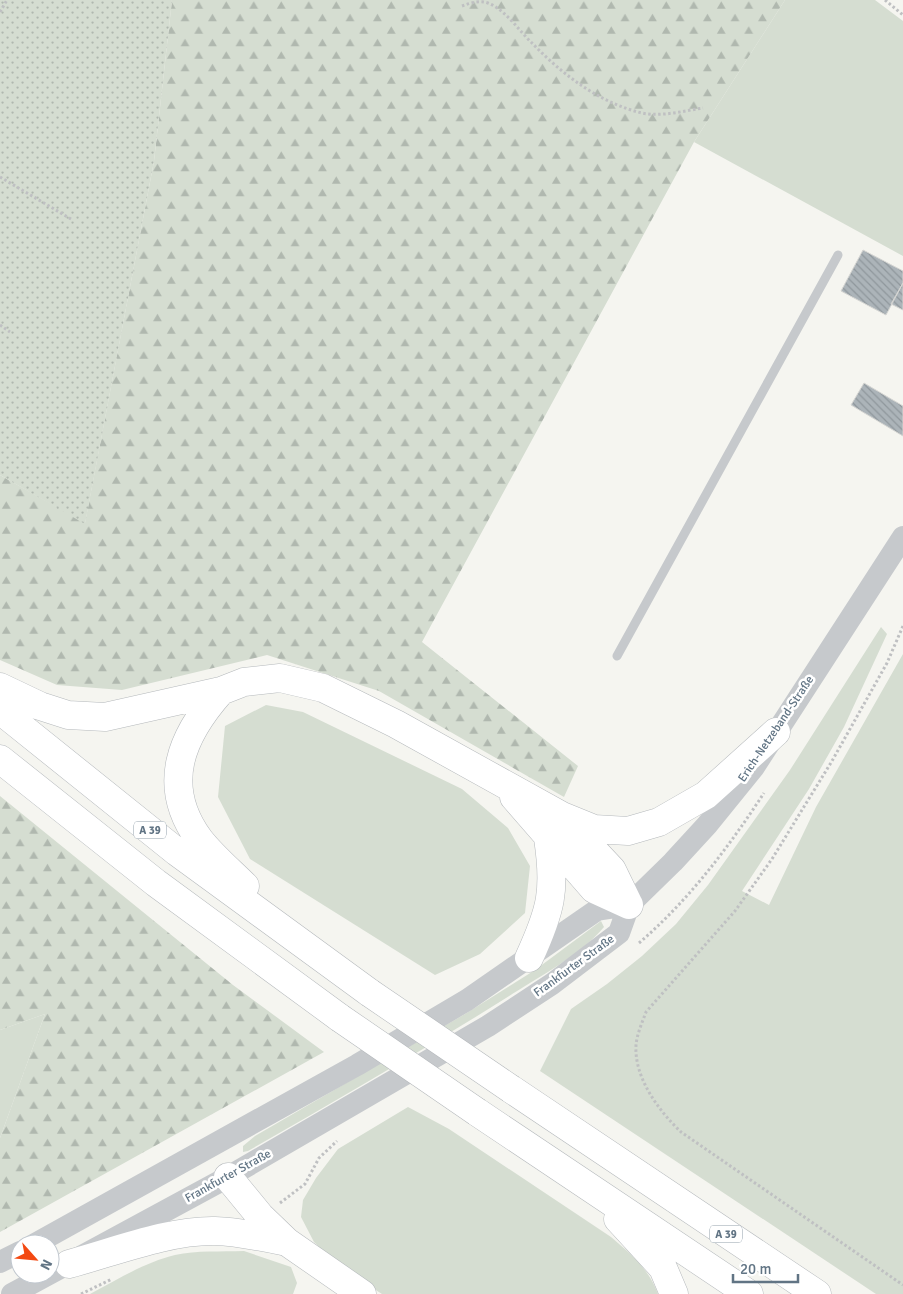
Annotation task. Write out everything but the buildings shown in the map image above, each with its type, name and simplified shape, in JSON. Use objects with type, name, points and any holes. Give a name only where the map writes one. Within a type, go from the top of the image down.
[{"type":"highway","points":[[0,687],[40,706],[68,715],[105,717],[222,691],[244,682],[280,678],[323,688],[396,724],[505,786],[555,827],[594,889],[628,905]]},
{"type":"highway","points":[[222,691],[202,713],[187,738],[180,761],[178,792],[186,817],[200,840],[303,946]]},
{"type":"highway","name":"A 39","points":[[0,710],[177,852],[303,946],[511,1089],[817,1294]]},
{"type":"highway","points":[[555,827],[628,830],[659,822],[706,795],[776,732]]},
{"type":"highway","points":[[0,759],[156,882],[340,1018],[749,1294]]},
{"type":"highway","points":[[529,958],[545,921],[552,890],[555,827]]},
{"type":"highway","points":[[228,1177],[260,1216],[287,1242],[362,1294]]},
{"type":"highway","points":[[588,1187],[663,1268],[674,1294]]},
{"type":"highway","points":[[69,1264],[172,1236],[213,1231],[244,1233],[287,1242]]},
{"type":"street","name":"Erich-Netzeband-Straße","points":[[628,905],[673,862],[707,825],[754,767],[903,536]]},
{"type":"street","points":[[53,1234],[357,1065],[467,1000],[597,910],[628,905]]},
{"type":"street","name":"Frankfurter Straße","points":[[12,1294],[228,1177],[488,1026],[552,984],[619,933],[628,905]]},
{"type":"street","points":[[212,1147],[228,1177]]},
{"type":"lane","points":[[617,656],[838,255]]},
{"type":"path","points":[[0,12],[7,0]]},
{"type":"path","points":[[885,0],[903,15]]},
{"type":"path","points":[[462,6],[475,1],[487,2],[502,11],[534,46],[566,75],[592,93],[627,108],[640,113],[661,114],[703,108]]},
{"type":"path","points":[[0,177],[71,219]]},
{"type":"path","points":[[0,326],[10,332]]},
{"type":"path","points":[[903,626],[887,662],[832,761],[772,860],[735,911],[646,1012],[638,1032],[636,1048],[642,1078],[665,1118],[681,1132],[903,1284]]},
{"type":"green space","points":[[0,0],[172,0],[154,161],[85,524],[0,475]]},
{"type":"green space","points":[[172,0],[785,0],[694,142],[422,642],[578,766],[564,797],[379,691],[267,655],[122,690],[57,685],[0,660],[0,475],[85,523],[154,161]]},
{"type":"green space","points":[[785,0],[875,0],[903,21],[903,256],[694,142]]},
{"type":"green space","points":[[881,627],[887,634],[844,727],[809,789],[742,891],[769,905],[816,807],[903,654],[903,1294],[876,1294],[540,1071],[571,1009],[607,984],[642,956],[676,924],[708,885],[790,770]]},
{"type":"green space","points":[[266,705],[303,712],[462,789],[508,828],[530,866],[525,913],[480,954],[435,975],[250,859],[218,797],[225,726]]},
{"type":"green space","points":[[0,796],[233,985],[324,1052],[0,1232],[0,1138],[45,1014],[0,1030]]},
{"type":"green space","points":[[601,921],[604,927],[583,947],[558,965],[378,1076],[248,1151],[243,1152],[243,1146],[255,1136],[465,1014],[535,970]]},
{"type":"green space","points":[[45,1014],[0,1138],[0,1030]]},
{"type":"green space","points":[[408,1107],[449,1129],[611,1237],[644,1269],[658,1294],[382,1294],[341,1268],[314,1242],[301,1217],[303,1200],[316,1178],[338,1149]]},
{"type":"green space","points":[[244,1251],[291,1267],[297,1283],[293,1294],[90,1294],[131,1272],[164,1258],[192,1252]]}]
